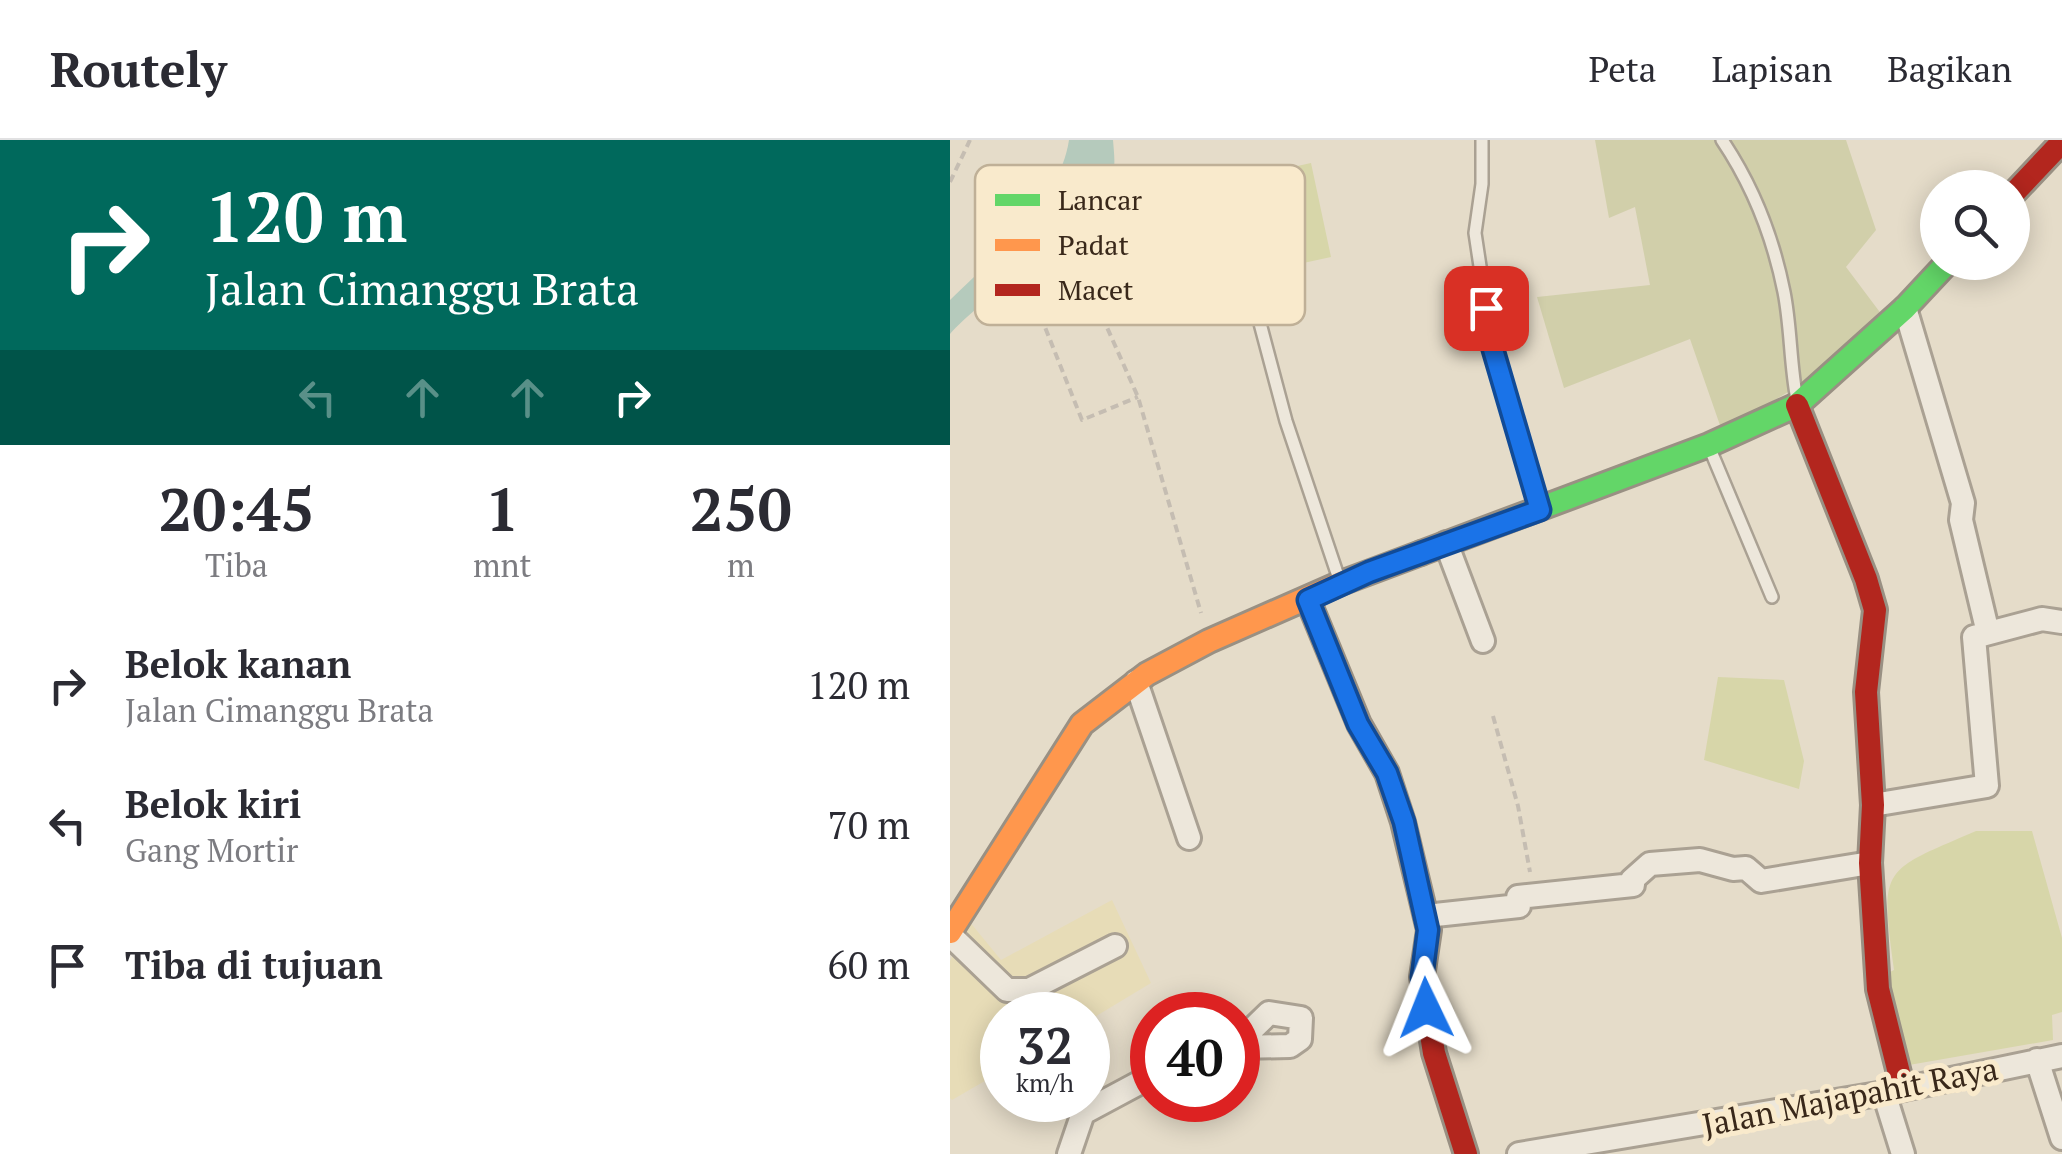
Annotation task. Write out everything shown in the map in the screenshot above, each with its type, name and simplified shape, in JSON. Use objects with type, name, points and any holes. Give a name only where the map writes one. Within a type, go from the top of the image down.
[{"type":"street","points":[[2030,175],[2062,142]]},
{"type":"street","points":[[1115,946],[1018,993],[1007,990],[950,933],[1082,724],[1136,682],[1209,640],[1341,583],[1709,444],[1797,404],[1931,280]]},
{"type":"street","points":[[1905,308],[1963,503],[1960,520],[1988,632]]},
{"type":"street","points":[[1797,404],[1875,610],[1866,692],[1873,805],[1870,862],[1878,990],[1903,1154]]},
{"type":"street","points":[[1446,542],[1483,641]]},
{"type":"street","points":[[1308,600],[1358,724],[1387,773],[1404,822],[1428,930],[1422,977],[1434,1053],[1466,1154]]},
{"type":"street","points":[[1873,805],[1987,786],[1974,637],[2042,619],[2062,622]]},
{"type":"street","points":[[1136,682],[1189,838]]},
{"type":"street","points":[[1426,916],[1519,906],[1518,897],[1633,885],[1632,880],[1650,864],[1700,860],[1733,869],[1746,868],[1761,881],[1870,862]]},
{"type":"street","name":"Jalan Majapahit Raya","points":[[1519,1154],[1894,1091],[2062,1056]]},
{"type":"street","points":[[2037,1060],[2062,1138]]},
{"type":"street","points":[[1069,1154],[1082,1114],[1130,1088]]},
{"type":"lane","points":[[1482,140],[1482,184],[1474,233],[1492,346],[1540,510]]},
{"type":"lane","points":[[1722,140],[1752,190],[1776,263],[1784,294],[1797,404]]},
{"type":"lane","points":[[1260,325],[1286,421],[1341,583]]},
{"type":"lane","points":[[1709,444],[1772,597]]},
{"type":"path","points":[[950,182],[970,140]]},
{"type":"path","points":[[1043,325],[1082,420],[1138,397]]},
{"type":"path","points":[[1106,325],[1138,397],[1209,640]]},
{"type":"path","points":[[1493,716],[1518,806],[1536,895]]},
{"type":"shaded area","points":[[1069,140],[1113,140],[1114,165],[1063,163]]},
{"type":"shaded area","points":[[1595,140],[1846,140],[1876,230],[1846,267],[1882,315],[1815,376],[1722,431],[1690,339],[1564,388],[1537,297],[1650,285],[1635,207],[1609,218]]},
{"type":"shaded area","points":[[975,275],[975,310],[950,334],[950,300]]},
{"type":"shaded area","points":[[1112,900],[1151,983],[1130,992],[1110,1008],[1110,992],[980,992],[980,1084],[952,1100],[950,961],[969,921],[1001,960]]},
{"type":"green space","points":[[1311,163],[1331,257],[1305,263],[1305,165],[1302,165]]},
{"type":"green space","points":[[1718,677],[1784,680],[1804,761],[1799,789],[1704,760]]},
{"type":"green space","points":[[1976,831],[2032,831],[2062,938],[2062,1012],[2052,1015],[2053,1040],[1909,1065],[1880,977],[1894,970],[1889,891],[1894,877],[1905,866]]},
{"type":"traffic: fast","points":[[1421,553],[1709,445],[1797,405],[1931,280]]},
{"type":"traffic: slow","points":[[950,932],[1082,724],[1147,674],[1209,641],[1421,553]]},
{"type":"traffic: jam","points":[[2030,176],[2062,142]]},
{"type":"traffic: jam","points":[[1797,405],[1875,610],[1866,692],[1873,805],[1870,863],[1878,989],[1903,1089]]},
{"type":"traffic: jam","points":[[1308,600],[1359,724],[1387,773],[1403,822],[1429,930],[1422,977],[1434,1053],[1466,1154]]},
{"type":"route","points":[[1426,1008],[1422,977],[1428,930],[1404,822],[1387,773],[1358,724],[1308,600],[1446,542],[1540,510],[1492,346],[1486,308]]}]
